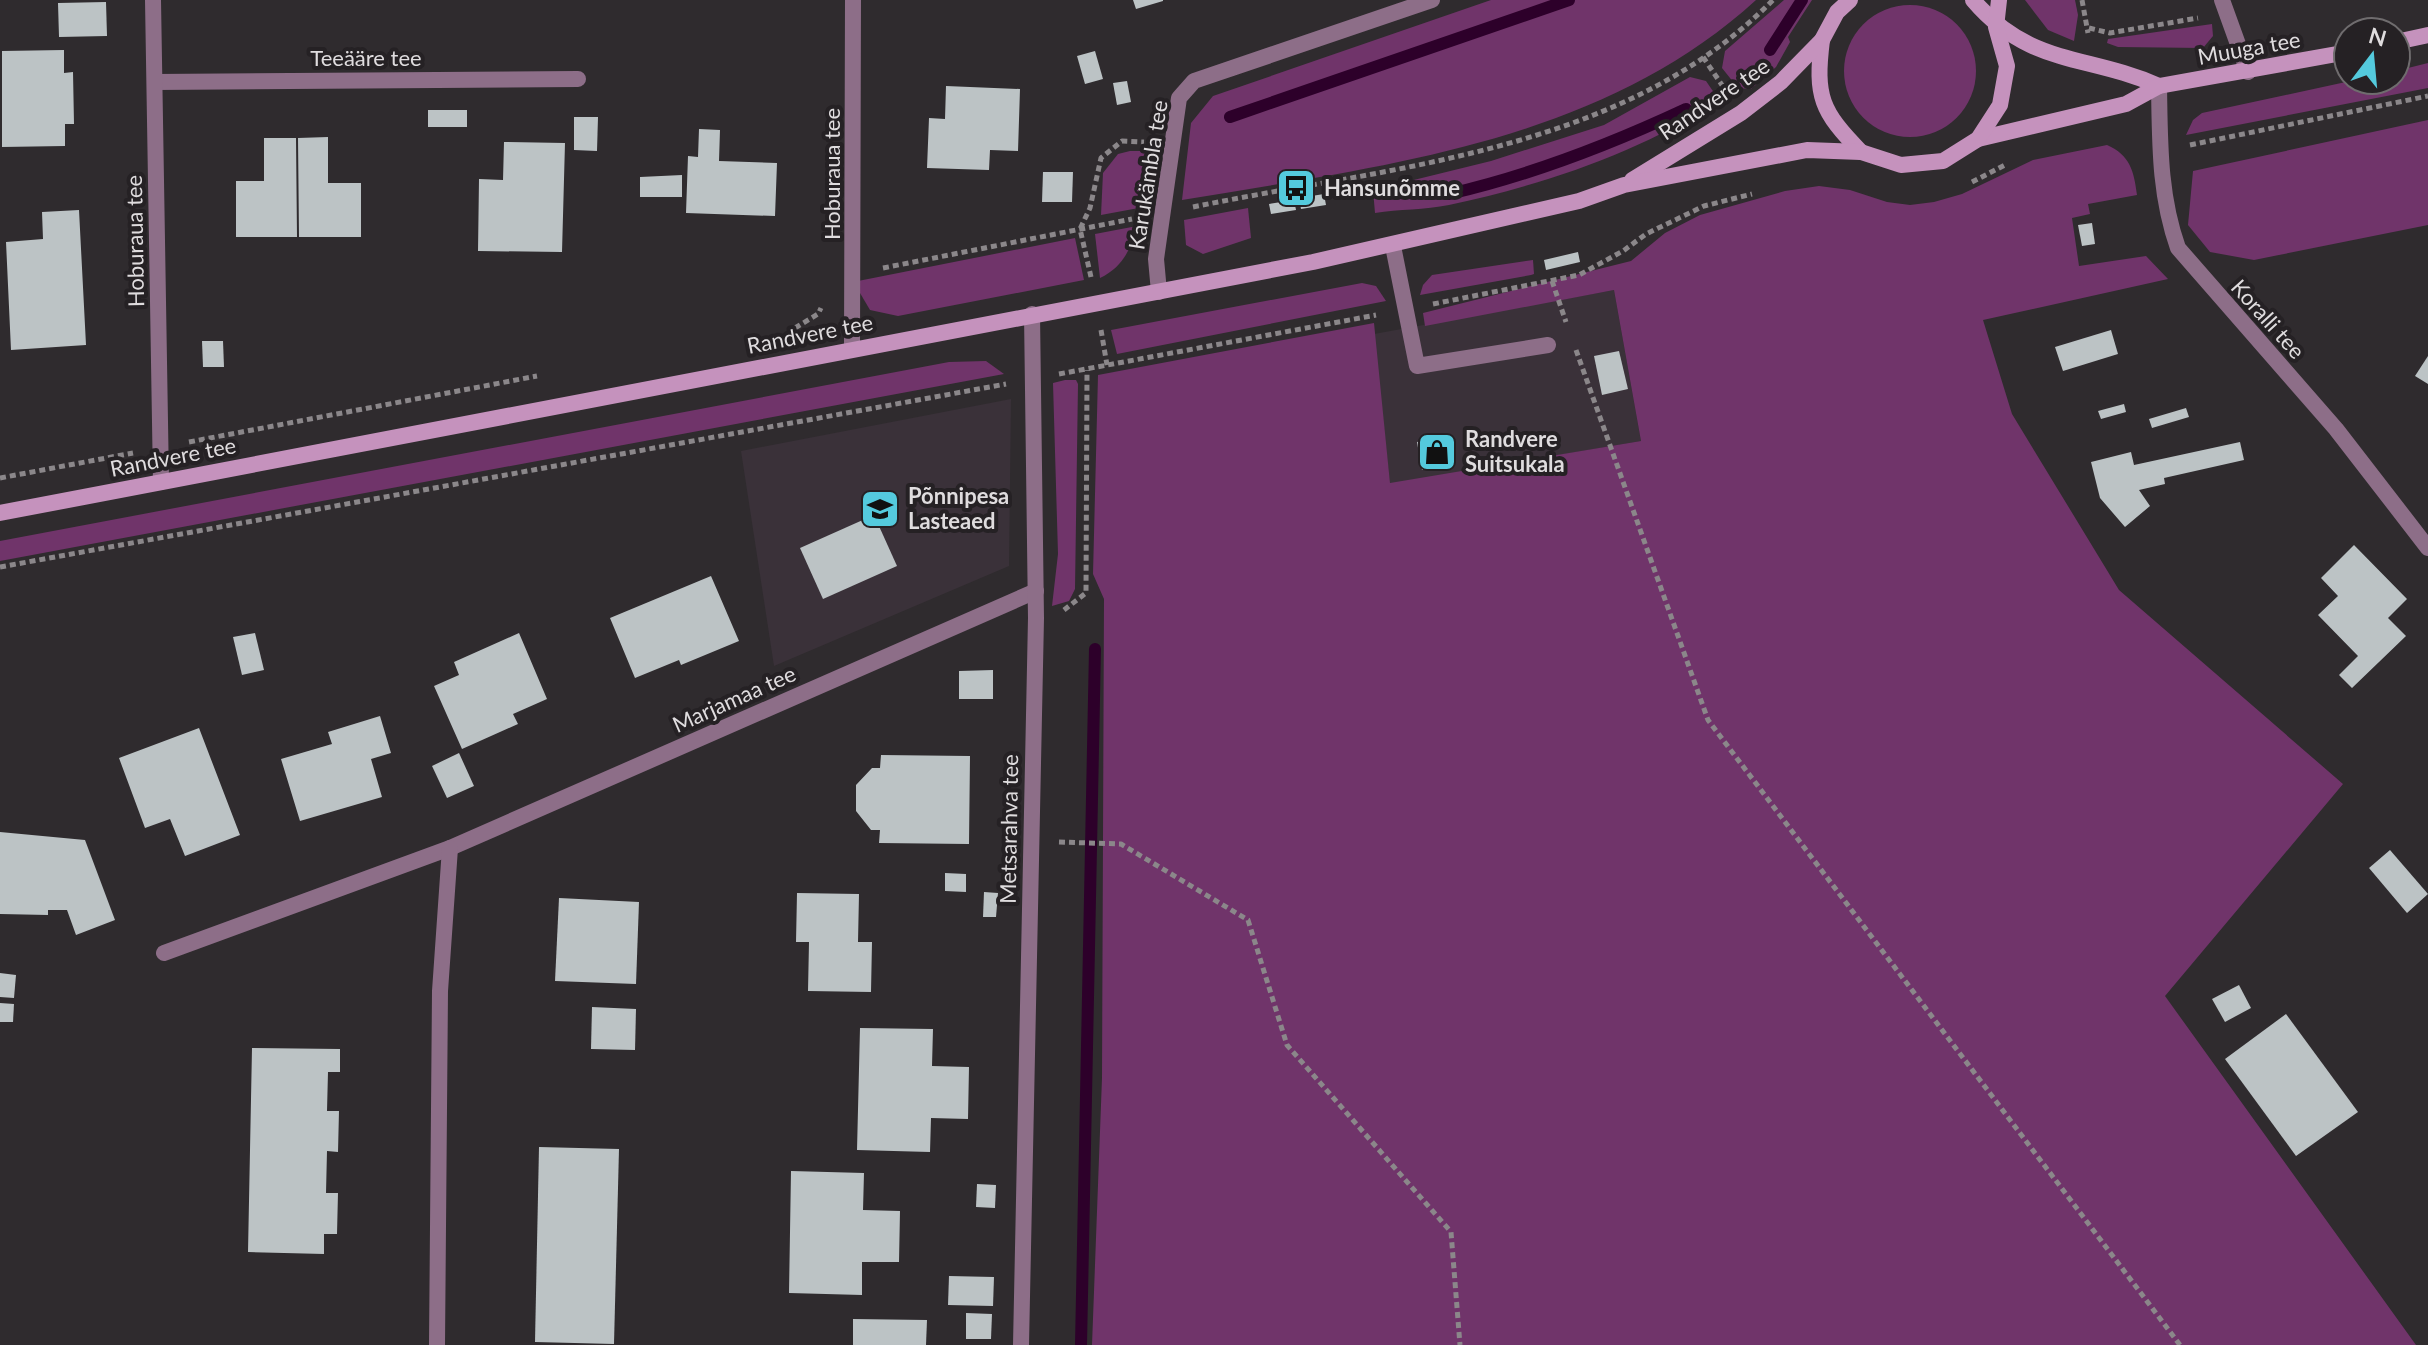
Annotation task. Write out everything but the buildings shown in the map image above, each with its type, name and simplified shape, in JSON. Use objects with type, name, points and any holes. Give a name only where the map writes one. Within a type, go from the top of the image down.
[{"type":"street","name":"Hoburaua tee","points":[[153,0],[161,482]]},
{"type":"street","name":"Hoburaua tee","points":[[852,348],[853,0]]},
{"type":"street","name":"Karukämbla tee","points":[[1159,292],[1156,259],[1179,98],[1194,81],[1432,0]]},
{"type":"street","name":"Randvere tee","points":[[1624,185],[1741,113],[1781,82],[1822,40],[1837,12],[1850,0]]},
{"type":"street","name":"Randvere tee","points":[[1973,0],[1996,27]]},
{"type":"street","name":"Randvere tee","points":[[0,513],[1393,246],[1579,201],[1624,185],[1807,150],[1861,152],[1901,165],[1943,161],[1978,139],[2000,105],[2007,66],[1996,27],[1999,0]]},
{"type":"street","points":[[2225,7],[2248,72]]},
{"type":"street","points":[[1996,27],[2042,51],[2080,64],[2123,70],[2159,86]]},
{"type":"street","name":"Randvere tee","points":[[1822,40],[1817,82],[1831,122],[1861,152]]},
{"type":"street","name":"Muuga tee","points":[[1978,139],[2126,104],[2159,86],[2332,55]]},
{"type":"street","name":"Teeääre tee","points":[[155,82],[578,79]]},
{"type":"street","name":"Koralli tee","points":[[2159,86],[2166,215],[2178,248],[2336,429],[2428,548]]},
{"type":"street","points":[[1393,246],[1417,366],[1548,345]]},
{"type":"street","name":"Metsarahva tee","points":[[1021,1345],[1036,618],[1032,314]]},
{"type":"street","name":"Marjamaa tee","points":[[164,953],[450,848],[1036,591]]},
{"type":"street","points":[[437,1345],[440,991],[450,848]]},
{"type":"path","points":[[783,330],[798,327],[818,314],[833,287],[854,274],[1493,149],[1565,126],[1637,95],[1703,57],[1744,30],[1773,0]]},
{"type":"path","points":[[2082,0],[2089,28],[2110,33],[2225,7]]},
{"type":"path","points":[[2161,151],[2428,96]]},
{"type":"path","points":[[1107,365],[1080,229],[1090,208],[1101,158],[1110,147],[1122,141],[1173,144]]},
{"type":"path","points":[[1960,187],[2016,159]]},
{"type":"path","points":[[0,567],[1087,370],[1552,281],[1579,275],[1623,251],[1646,234],[1704,206],[1759,192]]},
{"type":"path","points":[[1552,281],[1567,325]]},
{"type":"path","points":[[1573,340],[1708,720],[2180,1345]]},
{"type":"path","points":[[1036,618],[1070,609],[1086,593],[1087,370]]},
{"type":"path","points":[[0,478],[549,374]]},
{"type":"path","points":[[1084,843],[1121,844],[1248,920],[1287,1045],[1451,1232],[1460,1345]]},
{"type":"shaded area","points":[[1491,0],[1756,0],[1695,48],[1628,87],[1558,117],[1486,141],[1411,159],[1182,200],[1191,123],[1213,96]]},
{"type":"shaded area","points":[[1784,0],[1812,0],[1788,37],[1790,42],[1776,67],[1751,89],[1738,88],[1722,68],[1725,51]]},
{"type":"shaded area","points":[[2025,0],[2075,0],[2078,15],[2074,41],[2048,30]]},
{"type":"shaded area","points":[[1910,5],[1935,10],[1957,24],[1971,46],[1976,71],[1971,96],[1957,118],[1935,132],[1910,137],[1885,132],[1863,118],[1849,96],[1844,71],[1849,46],[1863,24],[1885,10]]},
{"type":"shaded area","points":[[2212,24],[2213,36],[2203,48],[2118,47],[2107,43],[2108,39]]},
{"type":"shaded area","points":[[2428,63],[2428,88],[2412,91],[2412,67]]},
{"type":"shaded area","points":[[1690,77],[1706,81],[1719,100],[1657,136],[1623,151],[1554,177],[1484,197],[1440,207],[1375,213],[1373,190],[1491,161],[1604,125]]},
{"type":"shaded area","points":[[2332,85],[2332,96],[2387,96],[2186,135],[2193,120],[2202,113]]},
{"type":"shaded area","points":[[2428,120],[2428,225],[2254,260],[2210,252],[2188,225],[2193,171]]},
{"type":"shaded area","points":[[2107,145],[2130,165],[2137,195],[2088,204],[2090,214],[2072,218],[2079,266],[2146,256],[2168,279],[1983,320],[2012,414],[2119,590],[2343,784],[2165,996],[2416,1345],[1092,1345],[1102,1078],[1104,599],[1093,574],[1098,375],[1374,323],[1390,483],[1641,441],[1614,290],[1425,326],[1423,313],[1631,261],[1665,233],[1700,215],[1785,191],[1819,186],[1850,190],[1887,202],[1910,205],[1934,202],[1962,194],[2033,160]]},
{"type":"shaded area","points":[[1149,151],[1144,207],[1101,215],[1103,173],[1118,154]]},
{"type":"shaded area","points":[[1248,208],[1251,238],[1203,254],[1186,245],[1184,220]]},
{"type":"shaded area","points":[[1137,226],[1125,256],[1115,268],[1100,278],[1095,234]]},
{"type":"shaded area","points":[[1075,238],[1084,280],[898,316],[870,310],[860,293],[858,281]]},
{"type":"shaded area","points":[[1533,260],[1534,274],[1531,275],[1420,295],[1423,285],[1432,275]]},
{"type":"shaded area","points":[[1362,283],[1376,286],[1386,301],[1117,354],[1111,330]]},
{"type":"shaded area","points":[[1614,290],[1641,441],[1390,484],[1374,334]]},
{"type":"shaded area","points":[[986,361],[1004,374],[0,561],[0,541],[949,362]]},
{"type":"shaded area","points":[[1076,380],[1078,384],[1075,589],[1069,601],[1052,606],[1058,554],[1053,383]]},
{"type":"shaded area","name":"Põnnipesa Lasteaed","points":[[1011,399],[1009,566],[774,666],[741,451]]},
{"type":"waterway","points":[[1230,117],[1569,0]]},
{"type":"waterway","points":[[1770,50],[1802,0]]},
{"type":"waterway","points":[[1449,194],[1570,158],[1686,109]]},
{"type":"waterway","points":[[1081,1345],[1095,649]]},
{"type":"place","name":"Hansunõmme","points":[[1296,188]]},
{"type":"place","name":"Randvere Suitsukala","points":[[1437,452]]},
{"type":"place","name":"Põnnipesa Lasteaed","points":[[880,509]]}]
